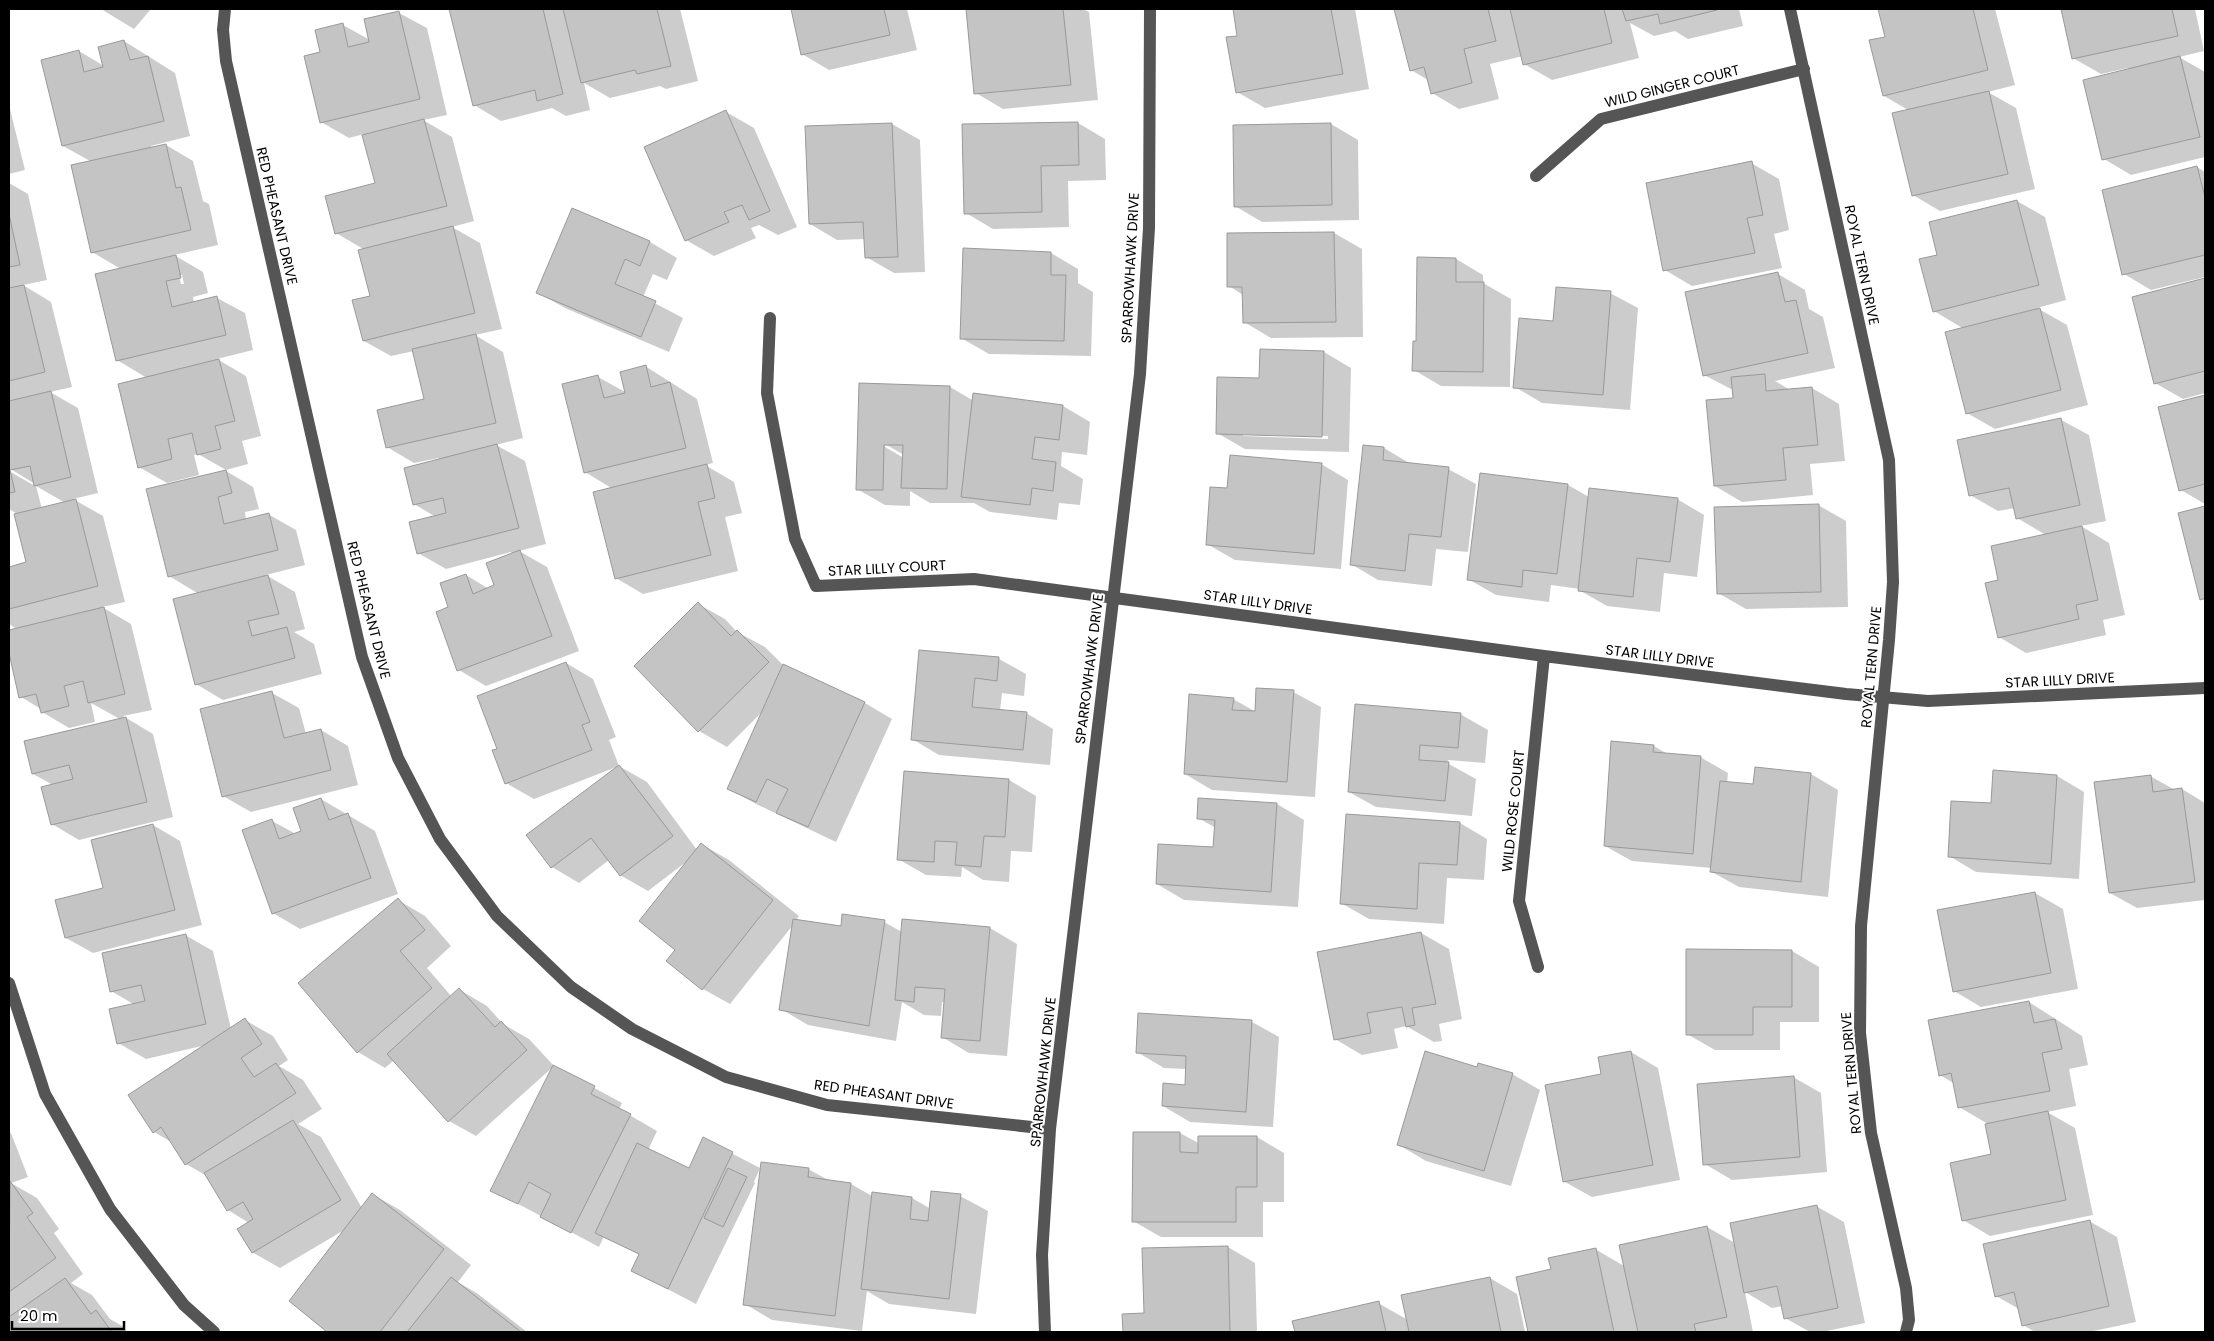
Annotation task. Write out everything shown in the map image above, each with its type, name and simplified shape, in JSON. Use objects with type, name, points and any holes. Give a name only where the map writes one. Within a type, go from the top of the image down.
[{"type":"street","name":"RED PHEASANT DRIVE","points":[[225,9],[223,30],[226,61],[362,657],[398,758],[440,839],[497,916],[570,987],[632,1029],[726,1077],[827,1105],[1050,1129]]},
{"type":"street","name":"SPARROWHAWK DRIVE","points":[[1045,1332],[1042,1255],[1050,1129],[1140,374],[1149,228],[1150,9]]},
{"type":"street","name":"ROYAL TERN DRIVE","points":[[1790,9],[1889,460],[1893,582],[1890,640],[1861,926],[1860,1033],[1871,1133],[1906,1288],[1909,1320],[1906,1332]]},
{"type":"street","name":"WILD GINGER COURT","points":[[1536,176],[1601,119],[1804,69]]},
{"type":"street","name":"STAR LILLY COURT","points":[[770,318],[767,393],[795,539],[816,586],[974,579],[1113,598]]},
{"type":"street","name":"STAR LILLY DRIVE","points":[[1113,598],[1544,656],[1846,694],[1928,701],[2205,688]]},
{"type":"street","name":"WILD ROSE COURT","points":[[1538,967],[1520,901],[1544,656]]},
{"type":"street","points":[[9,983],[45,1094],[110,1209],[184,1304],[214,1332]]},
{"type":"building","points":[[449,9],[543,9],[563,94],[537,101],[535,90],[473,106]]},
{"type":"building","points":[[563,9],[657,9],[671,66],[637,74],[635,70],[581,83]]},
{"type":"building","points":[[791,9],[884,9],[890,35],[801,55]]},
{"type":"building","points":[[966,9],[1063,9],[1071,85],[974,94]]},
{"type":"building","points":[[1233,9],[1331,9],[1343,74],[1236,93],[1226,37],[1237,36]]},
{"type":"building","points":[[1394,9],[1488,9],[1496,41],[1464,49],[1472,83],[1431,94],[1424,67],[1410,71]]},
{"type":"building","points":[[1510,9],[1604,9],[1612,43],[1523,65]]},
{"type":"building","points":[[1622,9],[1717,10],[1660,24],[1658,14],[1626,21]]},
{"type":"building","points":[[1878,9],[1973,9],[1988,70],[1883,96],[1869,40],[1885,37]]},
{"type":"building","points":[[2061,9],[2172,9],[2178,36],[2072,59]]},
{"type":"building","points":[[399,11],[420,99],[320,123],[304,56],[320,52],[315,30],[343,23],[348,47],[369,42],[364,19]]},
{"type":"building","points":[[124,40],[130,60],[148,56],[164,121],[62,146],[41,60],[79,50],[84,72],[103,67],[98,47]]},
{"type":"building","points":[[2180,56],[2200,137],[2102,160],[2083,80]]},
{"type":"building","points":[[1989,91],[2008,174],[1912,196],[1892,113]]},
{"type":"building","points":[[726,110],[770,211],[749,220],[742,205],[724,212],[729,222],[685,241],[644,147]]},
{"type":"building","points":[[424,119],[447,206],[335,234],[325,196],[375,183],[362,135]]},
{"type":"building","points":[[1078,122],[1079,165],[1041,166],[1042,212],[964,214],[962,124]]},
{"type":"building","points":[[892,123],[898,257],[865,258],[863,222],[809,224],[805,126]]},
{"type":"building","points":[[1331,123],[1332,205],[1234,207],[1233,125]]},
{"type":"building","points":[[166,144],[176,188],[181,187],[191,230],[91,253],[71,165]]},
{"type":"building","points":[[1752,161],[1763,215],[1747,218],[1755,253],[1663,271],[1646,183]]},
{"type":"building","points":[[2197,166],[2205,197],[2205,255],[2122,275],[2102,190]]},
{"type":"building","points":[[2017,200],[2039,285],[1933,312],[1919,259],[1937,255],[1929,222]]},
{"type":"building","points":[[572,208],[650,241],[640,266],[625,259],[615,284],[656,301],[641,337],[536,293]]},
{"type":"building","points":[[9,214],[20,265],[9,267]]},
{"type":"building","points":[[453,226],[475,313],[363,341],[352,300],[370,296],[358,250]]},
{"type":"building","points":[[1334,232],[1336,322],[1243,323],[1242,287],[1227,287],[1227,233]]},
{"type":"building","points":[[963,248],[1051,252],[1051,275],[1066,275],[1064,341],[960,339]]},
{"type":"building","points":[[176,255],[181,278],[166,281],[172,307],[217,296],[226,335],[116,361],[95,274]]},
{"type":"building","points":[[1417,257],[1456,258],[1456,282],[1484,282],[1483,372],[1412,371],[1413,341],[1416,341]]},
{"type":"building","points":[[1778,272],[1785,302],[1796,300],[1808,353],[1703,376],[1685,292]]},
{"type":"building","points":[[2205,278],[2205,371],[2154,384],[2132,297]]},
{"type":"building","points":[[24,285],[45,372],[9,381],[9,288]]},
{"type":"building","points":[[1556,287],[1611,291],[1603,395],[1513,388],[1519,318],[1553,321]]},
{"type":"building","points":[[2040,308],[2061,390],[1966,414],[1945,332]]},
{"type":"building","points":[[476,334],[496,423],[386,448],[377,410],[424,399],[412,349]]},
{"type":"building","points":[[1260,349],[1324,351],[1322,437],[1216,434],[1217,377],[1259,378]]},
{"type":"building","points":[[219,359],[235,421],[215,426],[221,449],[197,455],[192,433],[168,439],[172,459],[138,468],[118,384]]},
{"type":"building","points":[[646,365],[651,387],[670,382],[686,448],[584,473],[562,384],[598,375],[604,398],[625,393],[620,372]]},
{"type":"building","points":[[1765,374],[1766,391],[1812,387],[1818,445],[1783,448],[1786,480],[1714,486],[1706,400],[1733,398],[1731,377]]},
{"type":"building","points":[[859,383],[950,386],[947,489],[901,488],[903,445],[884,445],[883,490],[856,490]]},
{"type":"building","points":[[51,391],[71,477],[34,486],[30,466],[10,470],[15,492],[9,493],[9,401]]},
{"type":"building","points":[[973,393],[1063,405],[1059,440],[1035,437],[1032,459],[1056,462],[1053,491],[1032,488],[1030,505],[961,497]]},
{"type":"building","points":[[2205,395],[2205,484],[2179,491],[2158,407]]},
{"type":"building","points":[[2061,418],[2080,505],[2016,519],[2009,488],[1969,496],[1957,440]]},
{"type":"building","points":[[497,444],[519,528],[417,554],[409,522],[446,513],[443,498],[413,505],[404,468]]},
{"type":"building","points":[[1363,445],[1384,447],[1383,460],[1449,467],[1441,537],[1409,534],[1405,571],[1350,565]]},
{"type":"building","points":[[1230,455],[1322,463],[1314,554],[1206,545],[1210,487],[1227,488]]},
{"type":"building","points":[[707,464],[715,498],[698,502],[711,555],[615,579],[593,492]]},
{"type":"building","points":[[226,470],[232,493],[218,497],[224,524],[269,513],[278,550],[168,577],[146,489]]},
{"type":"building","points":[[1480,473],[1568,484],[1557,574],[1523,570],[1522,587],[1467,580]]},
{"type":"building","points":[[1589,488],[1678,498],[1670,562],[1637,558],[1633,597],[1578,591]]},
{"type":"building","points":[[76,499],[98,586],[9,609],[9,567],[26,562],[14,514]]},
{"type":"building","points":[[1819,504],[1821,592],[1717,594],[1714,507]]},
{"type":"building","points":[[2205,506],[2205,598],[2200,600],[2178,513]]},
{"type":"building","points":[[2082,526],[2098,600],[2076,605],[2079,619],[1998,638],[1985,583],[1998,580],[1991,546]]},
{"type":"building","points":[[520,550],[552,636],[457,671],[436,612],[448,607],[440,583],[466,574],[473,594],[494,585],[486,563]]},
{"type":"building","points":[[268,575],[279,614],[248,621],[252,636],[287,627],[295,658],[195,685],[173,599]]},
{"type":"building","points":[[698,602],[731,636],[737,630],[769,662],[698,732],[634,666]]},
{"type":"building","points":[[104,607],[125,694],[88,703],[83,681],[64,686],[69,706],[41,713],[36,694],[19,698],[9,653],[9,630]]},
{"type":"building","points":[[919,650],[999,657],[997,681],[975,678],[972,707],[1027,712],[1023,750],[911,740]]},
{"type":"building","points":[[566,662],[590,722],[582,725],[592,750],[505,784],[492,750],[497,749],[477,696]]},
{"type":"building","points":[[783,664],[865,702],[808,827],[776,813],[788,789],[767,779],[756,802],[727,789]]},
{"type":"building","points":[[1256,688],[1294,690],[1287,782],[1184,774],[1189,694],[1234,698],[1232,710],[1255,711]]},
{"type":"building","points":[[272,691],[284,738],[321,729],[331,770],[222,797],[200,709]]},
{"type":"building","points":[[1355,704],[1461,713],[1458,748],[1420,745],[1419,760],[1449,762],[1445,801],[1348,792]]},
{"type":"building","points":[[126,717],[147,802],[51,825],[41,787],[73,779],[69,765],[32,774],[24,741]]},
{"type":"building","points":[[1611,741],[1654,745],[1653,752],[1701,756],[1693,854],[1604,846]]},
{"type":"building","points":[[619,765],[673,836],[620,876],[591,838],[551,868],[526,835]]},
{"type":"building","points":[[1755,767],[1811,773],[1801,882],[1710,872],[1720,781],[1753,784]]},
{"type":"building","points":[[1993,770],[2057,775],[2051,864],[1948,857],[1951,801],[1991,803]]},
{"type":"building","points":[[904,771],[1009,779],[1005,837],[984,836],[981,867],[955,865],[957,842],[935,841],[934,862],[897,860]]},
{"type":"building","points":[[2151,775],[2153,792],[2182,788],[2195,882],[2109,893],[2094,782]]},
{"type":"building","points":[[321,798],[329,820],[348,813],[371,878],[272,914],[242,830],[272,819],[279,839],[301,831],[293,808]]},
{"type":"building","points":[[1198,798],[1277,803],[1271,892],[1156,884],[1158,844],[1213,847],[1215,820],[1197,819]]},
{"type":"building","points":[[1346,814],[1460,822],[1457,865],[1419,863],[1417,909],[1340,904]]},
{"type":"building","points":[[153,824],[175,910],[65,938],[55,900],[103,888],[91,840]]},
{"type":"building","points":[[701,843],[773,900],[702,990],[666,961],[675,950],[639,921]]},
{"type":"building","points":[[2035,892],[2051,973],[1953,992],[1937,910]]},
{"type":"building","points":[[398,898],[425,930],[400,951],[432,988],[357,1053],[298,983]]},
{"type":"building","points":[[842,914],[885,920],[869,1026],[779,1010],[793,919],[841,926]]},
{"type":"building","points":[[902,919],[990,927],[980,1041],[941,1038],[945,989],[915,987],[914,1002],[895,1000]]},
{"type":"building","points":[[1421,932],[1436,1004],[1412,1008],[1415,1025],[1406,1027],[1402,1007],[1367,1013],[1371,1033],[1334,1040],[1317,952]]},
{"type":"building","points":[[186,934],[206,1024],[117,1044],[109,1009],[145,1001],[141,985],[110,992],[102,953]]},
{"type":"building","points":[[1686,949],[1792,950],[1792,1007],[1753,1007],[1753,1035],[1686,1035]]},
{"type":"building","points":[[459,988],[495,1027],[501,1021],[527,1050],[448,1122],[387,1054]]},
{"type":"building","points":[[2029,1001],[2034,1023],[2055,1019],[2062,1049],[2042,1053],[2050,1091],[1958,1108],[1951,1073],[1939,1076],[1928,1020]]},
{"type":"building","points":[[1138,1013],[1252,1020],[1246,1112],[1162,1106],[1163,1083],[1185,1085],[1186,1056],[1136,1053]]},
{"type":"building","points":[[245,1018],[262,1044],[241,1058],[254,1077],[276,1063],[296,1093],[185,1165],[161,1127],[153,1133],[128,1095]]},
{"type":"building","points":[[1425,1051],[1477,1067],[1478,1063],[1513,1073],[1484,1171],[1397,1145]]},
{"type":"building","points":[[1631,1051],[1653,1165],[1563,1182],[1545,1085],[1601,1074],[1598,1057]]},
{"type":"building","points":[[553,1065],[595,1086],[591,1094],[631,1114],[571,1233],[540,1217],[551,1194],[529,1182],[518,1204],[490,1191]]},
{"type":"building","points":[[1794,1076],[1800,1157],[1703,1165],[1697,1084]]},
{"type":"building","points":[[2048,1111],[2066,1200],[1962,1221],[1950,1163],[1991,1154],[1985,1124]]},
{"type":"building","points":[[293,1120],[341,1200],[252,1253],[237,1229],[253,1219],[243,1202],[227,1211],[204,1173]]},
{"type":"building","points":[[1133,1132],[1180,1132],[1180,1152],[1198,1153],[1198,1136],[1257,1136],[1257,1187],[1236,1187],[1236,1222],[1132,1222]]},
{"type":"building","points":[[703,1137],[733,1152],[668,1289],[631,1271],[639,1254],[595,1233],[637,1143],[689,1168]]},
{"type":"building","points":[[761,1162],[809,1168],[808,1177],[851,1183],[835,1316],[743,1305]]},
{"type":"building","points":[[728,1168],[747,1177],[723,1227],[704,1218]]},
{"type":"building","points":[[10,1181],[33,1213],[27,1217],[56,1258],[9,1292]]},
{"type":"building","points":[[931,1191],[961,1194],[949,1299],[861,1289],[872,1192],[912,1197],[910,1219],[928,1221]]},
{"type":"building","points":[[372,1193],[444,1249],[380,1332],[327,1332],[289,1301]]},
{"type":"building","points":[[1817,1205],[1838,1308],[1784,1319],[1777,1286],[1744,1293],[1730,1223]]},
{"type":"building","points":[[2090,1220],[2109,1306],[2022,1326],[2014,1292],[1995,1297],[1983,1244]]},
{"type":"building","points":[[1707,1226],[1727,1317],[1694,1324],[1696,1332],[1638,1332],[1619,1245]]},
{"type":"building","points":[[1228,1246],[1230,1332],[1123,1332],[1122,1314],[1144,1313],[1142,1248]]},
{"type":"building","points":[[1596,1248],[1614,1332],[1528,1332],[1516,1277],[1551,1269],[1548,1258]]},
{"type":"building","points":[[451,1277],[521,1332],[407,1332]]},
{"type":"building","points":[[1490,1277],[1501,1332],[1409,1332],[1401,1295]]},
{"type":"building","points":[[65,1278],[91,1314],[96,1310],[112,1332],[9,1332],[9,1317]]},
{"type":"building","points":[[1379,1301],[1386,1332],[1295,1332],[1292,1321]]}]
